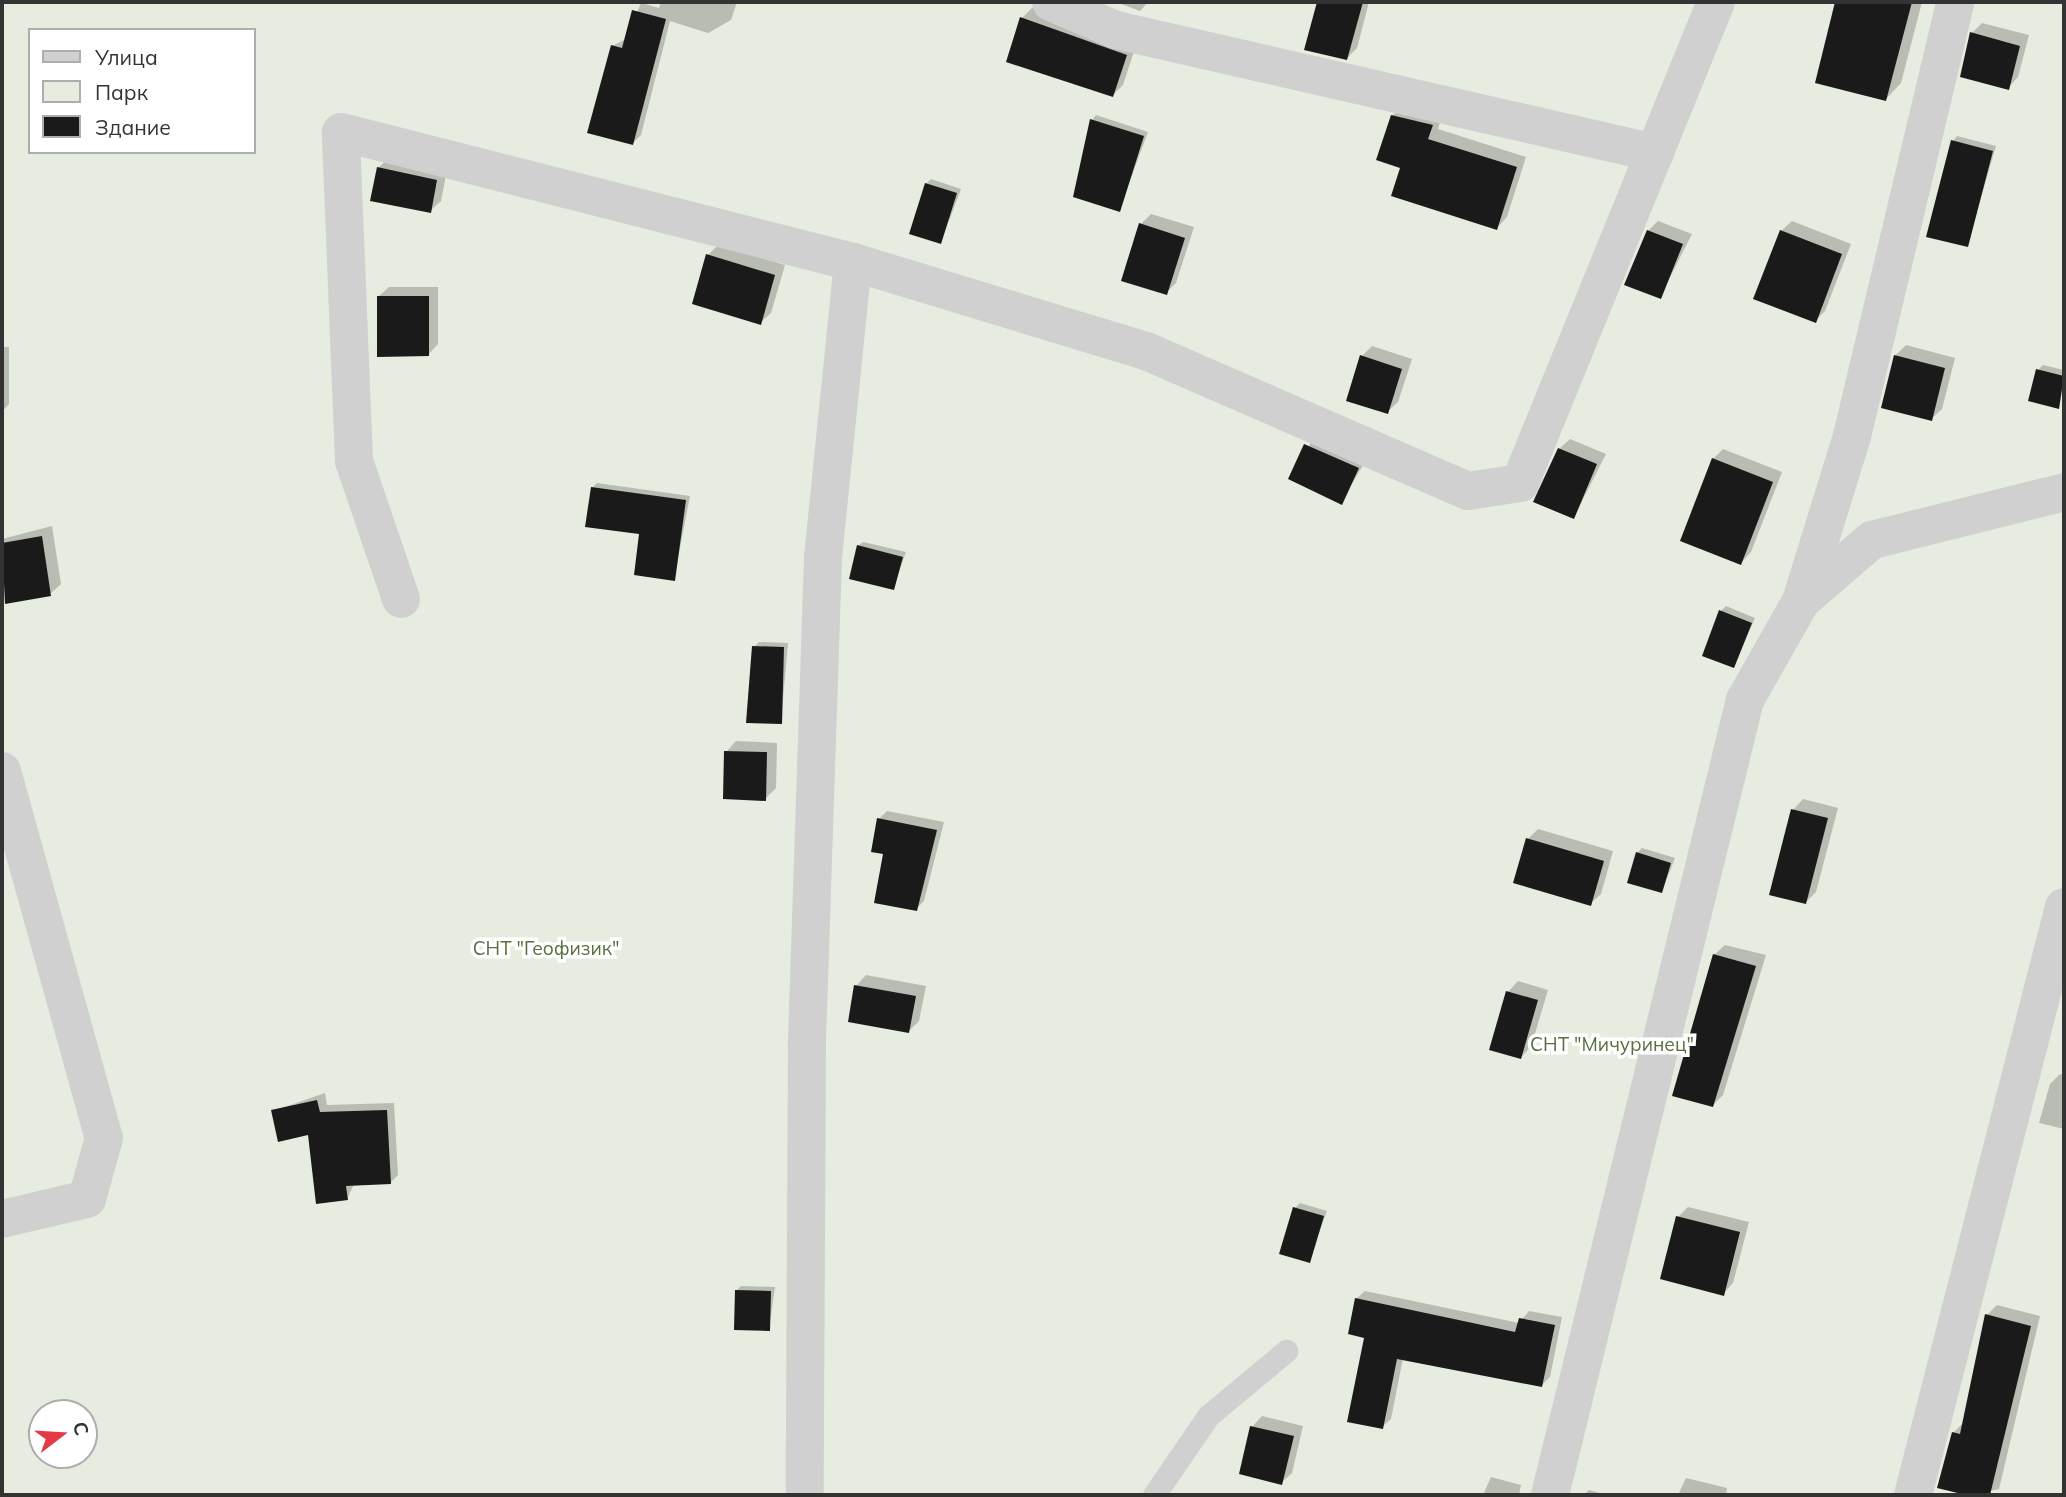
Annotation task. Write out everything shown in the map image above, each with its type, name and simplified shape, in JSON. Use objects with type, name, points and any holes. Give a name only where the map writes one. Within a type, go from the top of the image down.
[{"type":"street","points":[[1051,2],[1115,30],[1655,153]]},
{"type":"street","points":[[401,599],[354,461],[341,132],[853,262],[1146,351],[1468,491],[1520,483],[1716,2]]},
{"type":"street","points":[[1550,1495],[1745,701],[1801,601],[1852,436],[1955,2]]},
{"type":"street","points":[[805,1495],[807,1046],[823,558],[853,262]]},
{"type":"street","points":[[1801,601],[1872,540],[2064,492]]},
{"type":"street","points":[[2,771],[104,1138],[87,1199],[2,1219]]},
{"type":"street","points":[[1913,1495],[2064,907]]},
{"type":"lane","points":[[1154,1495],[1208,1416],[1286,1351]]},
{"type":"green space","name":"СНТ \"Геофизик\"","points":[[2,2],[2064,2],[2064,1495],[2,1495]]},
{"type":"building","points":[[1317,2],[1363,2],[1347,60],[1304,50]]},
{"type":"building","points":[[1835,2],[1912,2],[1886,101],[1815,83]]},
{"type":"building","points":[[632,10],[666,19],[633,145],[587,133],[611,45],[622,48]]},
{"type":"building","points":[[1020,17],[1127,55],[1113,97],[1006,62]]},
{"type":"building","points":[[1970,32],[2020,46],[2009,90],[1960,77]]},
{"type":"building","points":[[1391,115],[1433,125],[1428,139],[1517,167],[1497,230],[1391,196],[1400,168],[1376,160]]},
{"type":"building","points":[[1090,119],[1144,136],[1120,212],[1073,197]]},
{"type":"building","points":[[1951,140],[1993,151],[1968,247],[1926,237]]},
{"type":"building","points":[[377,167],[437,180],[431,213],[370,201]]},
{"type":"building","points":[[925,183],[957,193],[941,244],[909,234]]},
{"type":"building","points":[[1139,223],[1185,238],[1167,295],[1121,281]]},
{"type":"building","points":[[1647,230],[1683,244],[1661,299],[1624,285]]},
{"type":"building","points":[[1780,230],[1842,254],[1816,323],[1753,299]]},
{"type":"building","points":[[706,254],[775,275],[761,325],[692,304]]},
{"type":"building","points":[[377,296],[429,296],[429,356],[377,357]]},
{"type":"building","points":[[1360,355],[1402,369],[1388,414],[1346,401]]},
{"type":"building","points":[[1894,355],[1945,368],[1932,421],[1881,408]]},
{"type":"building","points":[[2036,369],[2064,376],[2059,409],[2028,401]]},
{"type":"building","points":[[1304,444],[1359,468],[1342,505],[1288,479]]},
{"type":"building","points":[[1558,448],[1597,464],[1574,519],[1533,502]]},
{"type":"building","points":[[1712,458],[1773,482],[1741,565],[1680,541]]},
{"type":"building","points":[[591,487],[686,500],[675,581],[634,575],[639,534],[585,527]]},
{"type":"building","points":[[42,536],[51,596],[5,604],[2,543]]},
{"type":"building","points":[[857,545],[903,557],[894,590],[849,579]]},
{"type":"building","points":[[1719,610],[1752,623],[1734,668],[1702,656]]},
{"type":"building","points":[[752,646],[784,647],[782,724],[746,723]]},
{"type":"building","points":[[724,751],[767,752],[766,801],[723,799]]},
{"type":"building","points":[[1791,809],[1828,818],[1806,904],[1769,895]]},
{"type":"building","points":[[877,818],[937,830],[917,911],[874,903],[883,854],[871,852]]},
{"type":"building","points":[[1526,838],[1604,861],[1591,906],[1513,883]]},
{"type":"building","points":[[1636,852],[1671,863],[1662,893],[1627,883]]},
{"type":"building","points":[[1713,954],[1756,966],[1713,1107],[1672,1096]]},
{"type":"building","points":[[854,985],[916,996],[909,1033],[848,1022]]},
{"type":"building","points":[[1506,991],[1538,1000],[1521,1059],[1489,1050]]},
{"type":"building","points":[[317,1100],[320,1112],[387,1110],[391,1184],[346,1186],[348,1200],[316,1204],[308,1135],[278,1142],[271,1110]]},
{"type":"building","points":[[1293,1207],[1324,1216],[1310,1263],[1279,1254]]},
{"type":"building","points":[[1676,1216],[1740,1232],[1724,1296],[1660,1279]]},
{"type":"building","points":[[735,1290],[771,1291],[770,1331],[734,1330]]},
{"type":"building","points":[[1355,1298],[1515,1332],[1519,1318],[1555,1325],[1542,1387],[1397,1359],[1383,1429],[1347,1422],[1364,1338],[1348,1334]]},
{"type":"building","points":[[1985,1314],[2031,1326],[1990,1495],[1966,1495],[1937,1488],[1952,1432],[1960,1434]]},
{"type":"building","points":[[1250,1426],[1294,1436],[1282,1485],[1239,1474]]},
{"type":"park label","name":"СНТ \"Мичуринец\"","points":[[1612,1045]]}]
